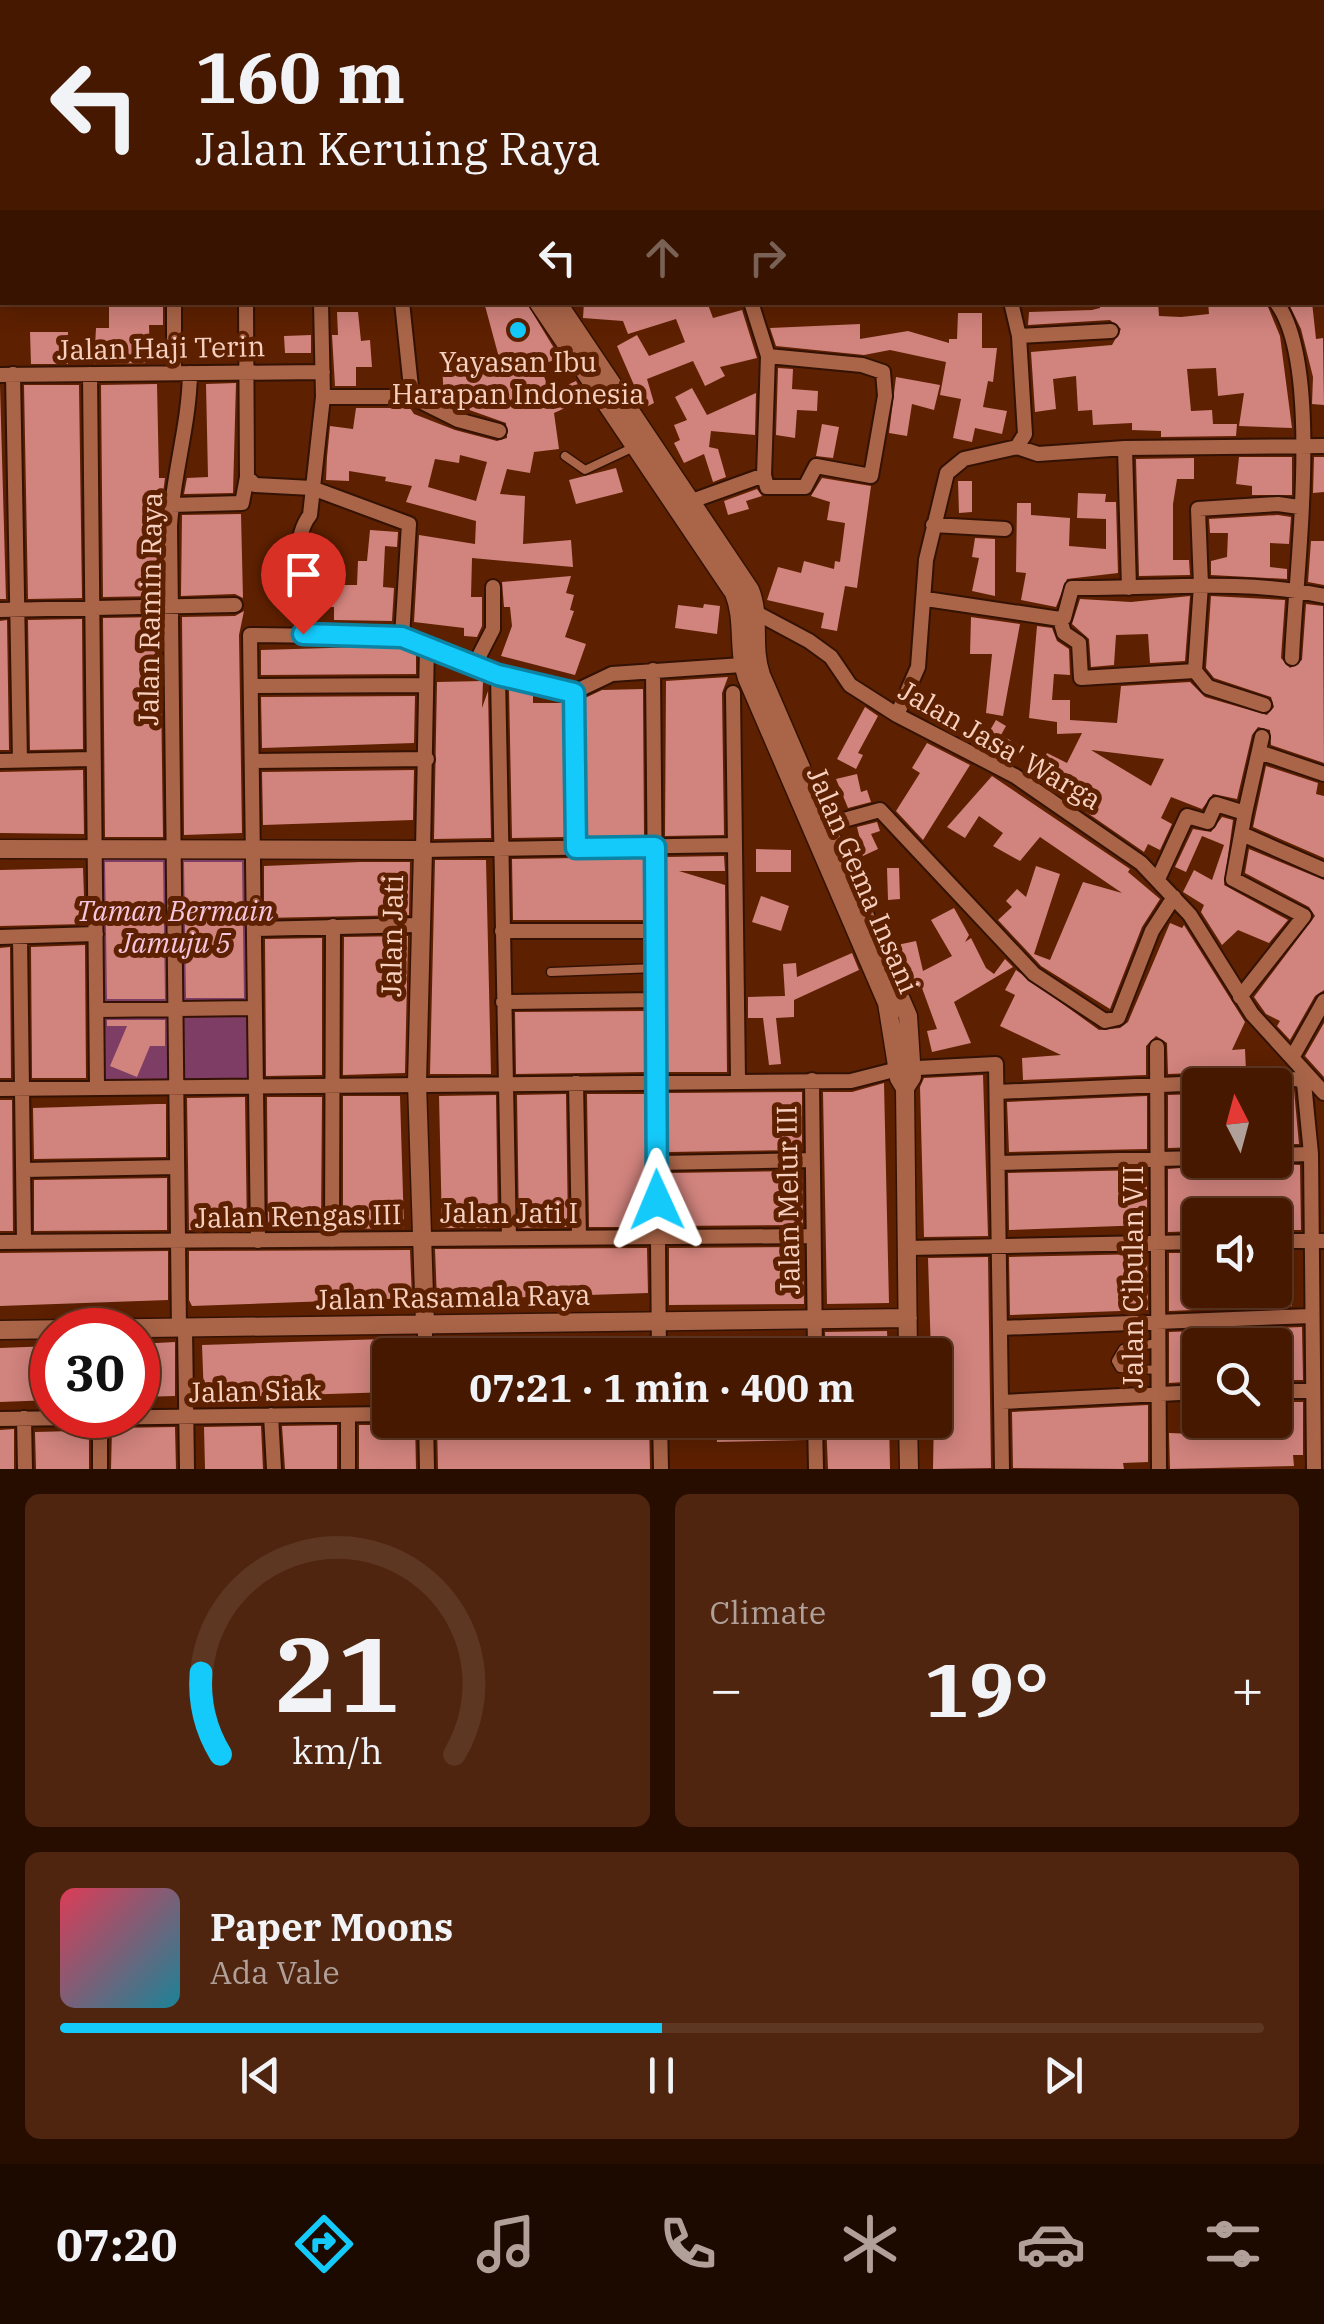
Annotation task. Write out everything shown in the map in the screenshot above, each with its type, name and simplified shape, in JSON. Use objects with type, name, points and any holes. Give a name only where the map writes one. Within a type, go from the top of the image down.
[{"type":"street","name":"Jalan Ramin Raya","points":[[174,305],[188,426],[171,505],[178,1242],[187,1469]]},
{"type":"street","points":[[171,505],[240,504],[247,477],[246,305]]},
{"type":"street","points":[[303,634],[299,552],[324,397],[321,305]]},
{"type":"street","points":[[402,305],[412,397]]},
{"type":"street","name":"Jalan Gema Insani","points":[[540,305],[634,446],[728,570]]},
{"type":"street","name":"Jalan Gema Insani","points":[[559,305],[689,502],[749,610],[738,633],[887,1003],[905,1068]]},
{"type":"street","points":[[752,305],[768,356],[764,474],[767,487],[805,488],[816,466],[871,476],[886,379],[877,368],[768,356]]},
{"type":"street","points":[[1012,305],[1019,336],[1025,434],[1018,447]]},
{"type":"street","points":[[1278,305],[1286,318],[1300,370],[1303,446],[1292,658]]},
{"type":"street","points":[[1019,336],[1112,332]]},
{"type":"street","name":"Jalan Haji Terin","points":[[7,375],[322,372]]},
{"type":"street","points":[[90,374],[97,1088]]},
{"type":"street","points":[[7,375],[8,610],[20,761]]},
{"type":"street","points":[[324,397],[412,397],[458,420],[500,431]]},
{"type":"street","points":[[897,715],[918,667],[933,526],[944,480],[954,464],[1018,447],[1038,454],[1126,448],[1324,446]]},
{"type":"street","points":[[1126,448],[1129,588]]},
{"type":"street","points":[[689,502],[764,474]]},
{"type":"street","points":[[247,477],[254,485],[312,488],[409,524],[402,637]]},
{"type":"street","points":[[1264,705],[1208,687],[1195,671],[1201,585],[1198,509],[1278,504],[1300,507]]},
{"type":"street","points":[[933,526],[1004,529]]},
{"type":"street","points":[[926,599],[1064,618],[1069,589],[1201,585],[1294,590],[1324,596]]},
{"type":"street","points":[[474,666],[493,629],[492,588]]},
{"type":"street","points":[[8,610],[235,605]]},
{"type":"street","name":"Jalan Jasa' Warga","points":[[749,610],[809,641],[831,658],[850,685],[897,715],[1029,785],[1158,879],[1215,952],[1240,997],[1324,1092]]},
{"type":"street","points":[[1060,618],[1064,633],[1079,643],[1081,678],[1195,671]]},
{"type":"street","points":[[258,1241],[250,634],[402,637],[498,675],[574,693],[612,674],[749,663]]},
{"type":"street","points":[[426,644],[427,758],[422,850],[735,845]]},
{"type":"street","name":"Jalan Gema Insani","points":[[749,663],[826,825],[908,1016],[908,1338]]},
{"type":"street","points":[[653,670],[658,1338]]},
{"type":"street","points":[[498,675],[509,1238]]},
{"type":"street","points":[[252,686],[426,685]]},
{"type":"street","points":[[574,693],[576,848]]},
{"type":"street","points":[[733,693],[738,1080]]},
{"type":"street","points":[[1240,997],[1304,916],[1233,879],[1261,744],[1324,774]]},
{"type":"street","points":[[253,761],[427,758]]},
{"type":"street","points":[[0,761],[91,759]]},
{"type":"street","points":[[1158,879],[1187,816],[1208,822],[1215,804],[1245,813]]},
{"type":"street","points":[[826,825],[880,810],[1034,974],[1105,1021],[1118,1018],[1152,931],[1174,897]]},
{"type":"street","points":[[1242,834],[1324,870]]},
{"type":"street","name":"Jalan Jati","points":[[0,849],[422,850],[417,1083],[424,1325]]},
{"type":"street","points":[[256,929],[419,925]]},
{"type":"street","points":[[332,1240],[333,926]]},
{"type":"street","points":[[502,930],[655,930]]},
{"type":"street","points":[[0,936],[96,934]]},
{"type":"street","points":[[20,936],[24,1242]]},
{"type":"street","points":[[503,1002],[657,1000]]},
{"type":"street","points":[[1293,1056],[1324,1001]]},
{"type":"street","points":[[98,1010],[255,1008]]},
{"type":"street","name":"Jalan Cibulan VII","points":[[1158,1048],[1159,1469]]},
{"type":"street","points":[[0,1088],[851,1080],[905,1068],[996,1064],[1002,1469]]},
{"type":"street","points":[[997,1092],[1059,1086],[1298,1079],[1307,1090],[1318,1241],[1312,1316],[1314,1469]]},
{"type":"street","name":"Jalan Melur III","points":[[812,1080],[815,1338]]},
{"type":"street","points":[[576,1083],[579,1238]]},
{"type":"street","points":[[1292,1155],[1311,1154]]},
{"type":"street","points":[[998,1163],[1182,1158]]},
{"type":"street","points":[[657,1163],[811,1160]]},
{"type":"street","points":[[24,1170],[177,1168]]},
{"type":"street","name":"Jalan Jati I","points":[[420,1239],[813,1236]]},
{"type":"street","name":"Jalan Rengas III","points":[[0,1242],[420,1239]]},
{"type":"street","points":[[1292,1241],[1318,1241]]},
{"type":"street","points":[[908,1248],[1182,1242]]},
{"type":"street","points":[[1000,1328],[1312,1316]]},
{"type":"street","name":"Jalan Rasamala Raya","points":[[0,1330],[908,1318]]},
{"type":"street","points":[[424,1325],[424,1338]]},
{"type":"street","points":[[1292,1392],[1314,1391]]},
{"type":"street","points":[[1002,1402],[1182,1392]]},
{"type":"street","points":[[348,1414],[348,1469]]},
{"type":"street","name":"Jalan Siak","points":[[160,1417],[372,1414]]},
{"type":"street","points":[[272,1415],[274,1469]]},
{"type":"street","points":[[24,1418],[26,1469]]},
{"type":"street","name":"Jalan Siak","points":[[0,1419],[30,1418]]},
{"type":"street","points":[[100,1438],[100,1469]]},
{"type":"street","points":[[426,1438],[427,1469]]},
{"type":"street","points":[[661,1438],[662,1469]]},
{"type":"street","points":[[815,1438],[816,1469]]},
{"type":"street","points":[[908,1438],[909,1469]]},
{"type":"lane","points":[[565,456],[585,470],[634,446]]},
{"type":"lane","points":[[552,972],[656,968]]},
{"type":"lane","points":[[1158,1343],[1123,1349],[1116,1361],[1120,1368],[1158,1370]]},
{"type":"green space","name":"Taman Bermain Jamuju 5","points":[[253,847],[257,1085],[97,1088],[93,848]]},
{"type":"building","points":[[109,305],[163,305],[163,325],[149,325],[150,363],[94,364],[96,328],[109,328]]},
{"type":"building","points":[[485,305],[528,305],[560,358],[540,365],[550,393],[576,381],[585,399],[554,413],[559,449],[534,452],[530,473],[507,469],[500,494],[525,496],[523,544],[571,540],[573,567],[472,558],[471,597],[482,597],[482,626],[477,637],[464,636],[464,628],[414,622],[419,535],[475,544],[476,521],[406,502],[412,486],[385,481],[386,477],[349,471],[349,481],[326,480],[330,426],[353,429],[356,408],[410,408],[414,414],[455,430],[497,441],[507,438],[506,423],[444,401],[442,363],[474,360],[475,373],[501,365]],"holes":[[[460,455],[487,462],[476,501],[428,487],[435,459],[459,463]]]},
{"type":"building","points":[[584,305],[708,305],[713,318],[742,310],[757,358],[720,367],[725,376],[705,386],[693,361],[647,379],[654,403],[644,408],[617,346],[637,335],[649,356],[685,342],[676,319],[628,334],[623,321],[583,318]]},
{"type":"building","points":[[1158,305],[1159,316],[1181,317],[1209,314],[1208,305],[1267,305],[1280,336],[1292,428],[1239,426],[1244,393],[1218,396],[1216,368],[1187,369],[1191,411],[1212,410],[1213,424],[1237,424],[1236,436],[1161,437],[1161,431],[1132,430],[1132,423],[1093,425],[1092,410],[1078,411],[1076,376],[1053,379],[1056,409],[1035,412],[1031,352],[1112,345],[1121,329],[1110,320],[1028,325],[1029,312]]},
{"type":"building","points":[[1289,305],[1312,305],[1316,339],[1323,338],[1324,405],[1312,404],[1313,377],[1301,329]]},
{"type":"building","points":[[337,312],[358,312],[361,341],[370,340],[372,367],[356,367],[356,386],[335,386],[332,335],[338,335]]},
{"type":"building","points":[[958,313],[982,313],[982,348],[997,348],[993,382],[988,381],[983,407],[1007,411],[1002,434],[975,428],[972,442],[953,438],[961,399],[940,395],[946,362],[890,350],[864,355],[776,346],[770,328],[860,324],[860,339],[908,331],[949,343],[949,339],[957,339]]},
{"type":"building","points":[[30,332],[68,332],[68,364],[31,364]]},
{"type":"building","points":[[311,335],[311,353],[285,353],[284,336]]},
{"type":"building","points":[[778,368],[793,369],[792,389],[818,391],[817,411],[797,410],[795,438],[776,435]]},
{"type":"building","points":[[896,377],[940,385],[934,410],[912,404],[907,436],[889,433]]},
{"type":"building","points":[[236,383],[233,493],[184,494],[187,478],[208,477],[206,384]]},
{"type":"building","points":[[157,384],[159,478],[165,478],[159,525],[160,596],[103,597],[101,385]]},
{"type":"building","points":[[24,385],[79,385],[82,598],[28,599]]},
{"type":"building","points":[[0,386],[6,599],[0,599]]},
{"type":"building","points":[[692,388],[707,415],[756,393],[755,435],[711,431],[709,447],[718,449],[726,477],[713,482],[704,454],[684,463],[674,443],[680,440],[674,425],[687,420],[675,397]]},
{"type":"building","points":[[822,424],[839,427],[833,458],[816,456]]},
{"type":"building","points":[[1239,457],[1292,457],[1292,495],[1252,495],[1252,486],[1236,484]]},
{"type":"building","points":[[1314,457],[1324,457],[1324,492],[1313,493]]},
{"type":"building","points":[[1194,458],[1194,479],[1177,479],[1173,504],[1173,560],[1189,560],[1190,575],[1139,576],[1136,459]]},
{"type":"building","points":[[616,468],[623,492],[576,504],[569,480]]},
{"type":"building","points":[[822,478],[871,486],[857,588],[845,586],[837,631],[821,628],[824,613],[767,600],[778,567],[801,573],[804,561],[834,569],[835,561],[840,562],[845,523],[827,520],[830,502],[811,496]]},
{"type":"building","points":[[958,481],[972,481],[972,512],[959,513]]},
{"type":"building","points":[[757,489],[762,496],[746,501],[749,509],[728,515],[724,501]]},
{"type":"building","points":[[1078,493],[1106,494],[1105,502],[1116,502],[1118,573],[1067,579],[1056,607],[1021,600],[1026,573],[1016,572],[1017,503],[1031,503],[1031,515],[1070,518],[1069,546],[1106,549],[1106,519],[1077,518]]},
{"type":"building","points":[[241,514],[243,598],[235,594],[181,596],[182,515]]},
{"type":"building","points":[[1291,517],[1289,544],[1270,543],[1270,567],[1287,569],[1287,579],[1211,575],[1211,561],[1227,557],[1228,533],[1210,533],[1209,519]]},
{"type":"building","points":[[370,530],[398,532],[397,547],[385,546],[383,587],[394,588],[392,621],[334,620],[334,607],[311,606],[308,575],[331,576],[331,585],[357,585],[358,561],[367,561]]},
{"type":"building","points":[[975,538],[995,539],[995,596],[972,591],[979,558],[972,557]]},
{"type":"building","points":[[1311,541],[1324,541],[1324,585],[1308,582]]},
{"type":"building","points":[[571,576],[566,593],[574,595],[570,610],[574,611],[565,637],[586,644],[575,675],[501,656],[512,626],[510,607],[504,607],[502,582]]},
{"type":"building","points":[[1190,596],[1185,661],[1150,663],[1148,634],[1116,635],[1114,665],[1091,667],[1089,639],[1072,624],[1080,599],[1131,602]]},
{"type":"building","points":[[1211,596],[1285,600],[1281,658],[1290,668],[1302,660],[1306,604],[1323,606],[1324,763],[1271,745],[1270,730],[1258,727],[1252,735],[1237,799],[1213,794],[1202,809],[1171,797],[1161,818],[1172,824],[1160,850],[1148,844],[1144,852],[1086,812],[1099,791],[1055,770],[1049,782],[1036,776],[1047,753],[1067,763],[1082,733],[1057,734],[1057,722],[1029,718],[1037,626],[1052,628],[1057,641],[1069,649],[1070,675],[1054,674],[1052,700],[1070,700],[1070,720],[1117,723],[1121,686],[1190,682],[1205,697],[1267,715],[1274,707],[1271,697],[1214,678],[1206,668]],"holes":[[[1091,750],[1164,759],[1151,786]]]},
{"type":"building","points":[[704,604],[720,606],[717,634],[675,628],[678,605],[703,608]]},
{"type":"building","points":[[244,611],[239,635],[242,833],[184,835],[182,617],[235,616]]},
{"type":"building","points":[[160,617],[163,837],[105,837],[103,618]]},
{"type":"building","points":[[971,617],[1020,624],[1003,716],[986,713],[992,654],[970,654]]},
{"type":"building","points":[[82,619],[83,749],[30,750],[28,620]]},
{"type":"building","points":[[7,620],[9,750],[0,750],[0,621]]},
{"type":"building","points":[[400,648],[416,654],[416,674],[261,675],[261,650]]},
{"type":"building","points":[[728,677],[722,693],[724,835],[665,836],[666,681]]},
{"type":"building","points":[[483,681],[482,708],[488,691],[491,838],[434,839],[437,682]]},
{"type":"building","points":[[509,689],[533,695],[533,703],[564,703],[565,837],[512,838]]},
{"type":"building","points":[[643,689],[644,836],[586,837],[585,698],[602,690]]},
{"type":"building","points":[[415,696],[414,743],[262,748],[261,697]]},
{"type":"building","points":[[865,707],[878,716],[858,753],[863,755],[856,769],[837,759]]},
{"type":"building","points":[[996,720],[1006,726],[1001,735],[1022,747],[1013,762],[982,744]]},
{"type":"building","points":[[927,743],[970,765],[923,840],[896,811],[920,773],[912,768]]},
{"type":"building","points":[[1266,766],[1318,783],[1316,794],[1324,796],[1324,858],[1253,827]]},
{"type":"building","points":[[83,770],[84,834],[0,833],[0,772]]},
{"type":"building","points":[[414,770],[413,820],[263,825],[262,772]]},
{"type":"building","points":[[857,774],[861,792],[867,790],[871,802],[848,808],[836,779]]},
{"type":"building","points":[[992,776],[1130,869],[1128,872],[1160,899],[1142,927],[1110,1009],[1041,966],[998,920],[1012,907],[1006,901],[1017,889],[1026,897],[1036,866],[1060,874],[1034,954],[1050,960],[1083,882],[1122,893],[1040,837],[1020,861],[993,846],[1003,833],[979,816],[965,838],[947,827]]},
{"type":"building","points":[[1222,817],[1233,820],[1224,885],[1288,920],[1269,943],[1238,930],[1222,945],[1201,912],[1204,905],[1183,892],[1194,870],[1212,880],[1224,845],[1202,836],[1186,872],[1175,867],[1193,829],[1211,832]]},
{"type":"building","points":[[877,822],[880,831],[871,834],[878,849],[863,856],[856,841],[860,839],[857,827]]},
{"type":"building","points":[[756,849],[791,850],[791,872],[756,872]]},
{"type":"building","points":[[1249,849],[1324,880],[1324,990],[1315,996],[1290,1040],[1277,1026],[1280,1021],[1266,1014],[1254,997],[1315,916],[1309,907],[1245,873]]},
{"type":"building","points":[[724,856],[725,871],[679,871],[725,885],[727,1072],[667,1072],[665,857]]},
{"type":"building","points":[[644,857],[645,920],[513,920],[512,859]]},
{"type":"building","points":[[435,860],[486,860],[491,1074],[430,1074]]},
{"type":"building","points":[[105,862],[163,862],[165,999],[107,999]]},
{"type":"building","points":[[184,862],[242,862],[244,998],[186,998]]},
{"type":"building","points":[[410,862],[409,915],[264,918],[264,866]]},
{"type":"building","points":[[83,868],[85,924],[0,926],[0,870]]},
{"type":"building","points":[[887,868],[899,868],[900,899],[888,900]]},
{"type":"building","points":[[761,896],[789,906],[781,931],[752,922]]},
{"type":"building","points":[[954,908],[969,935],[965,942],[971,938],[986,968],[994,974],[1005,959],[1013,967],[954,1002],[971,1043],[932,1052],[927,1031],[937,1029],[922,988],[917,991],[897,945],[916,941],[923,971],[952,956],[931,920]]},
{"type":"building","points":[[1170,923],[1182,928],[1184,925],[1245,1022],[1232,1050],[1245,1049],[1246,1068],[1182,1068],[1182,1073],[1168,1074],[1167,1043],[1156,1036],[1146,1046],[1146,1075],[1023,1080],[1022,1058],[1061,1055],[1000,1026],[1015,995],[1005,990],[1016,970],[1099,1030],[1120,1028],[1128,1022]]},
{"type":"building","points":[[408,936],[405,1073],[343,1075],[344,937]]},
{"type":"building","points":[[322,938],[322,1075],[266,1076],[265,939]]},
{"type":"building","points":[[85,945],[86,1078],[32,1078],[31,947]]},
{"type":"building","points":[[10,947],[11,1078],[0,1078],[0,948]]},
{"type":"building","points":[[852,953],[859,970],[794,1000],[794,1017],[776,1018],[781,1064],[769,1065],[763,1018],[748,1018],[748,997],[785,996],[783,964],[796,963],[797,977]]},
{"type":"building","points":[[645,1011],[646,1072],[516,1074],[515,1012]]},
{"type":"building","points":[[107,1020],[165,1020],[165,1046],[150,1046],[137,1077],[110,1066],[127,1026],[107,1026]]},
{"type":"building","points":[[1324,1023],[1324,1077],[1305,1056]]},
{"type":"building","points":[[983,1075],[988,1236],[924,1237],[920,1087],[924,1078]]},
{"type":"building","points":[[884,1083],[889,1303],[827,1304],[823,1092],[852,1092]]},
{"type":"building","points":[[1294,1090],[1299,1144],[1292,1144]]},
{"type":"building","points":[[802,1092],[802,1150],[668,1152],[667,1093]]},
{"type":"building","points":[[566,1094],[568,1227],[519,1228],[517,1095]]},
{"type":"building","points":[[587,1094],[646,1094],[647,1227],[589,1227]]},
{"type":"building","points":[[496,1095],[498,1228],[442,1228],[439,1096]]},
{"type":"building","points":[[1168,1095],[1182,1095],[1182,1148],[1168,1148]]},
{"type":"building","points":[[343,1096],[400,1096],[404,1228],[343,1229]]},
{"type":"building","points":[[1147,1096],[1147,1149],[1009,1152],[1007,1102]]},
{"type":"building","points":[[245,1097],[247,1230],[189,1230],[187,1098]]},
{"type":"building","points":[[267,1097],[322,1097],[321,1229],[268,1229]]},
{"type":"building","points":[[0,1100],[12,1100],[13,1231],[0,1231]]},
{"type":"building","points":[[166,1104],[166,1157],[34,1159],[33,1108]]},
{"type":"building","points":[[1292,1165],[1300,1165],[1301,1230],[1292,1230],[1292,1198],[1182,1198],[1182,1232],[1168,1232],[1168,1169],[1182,1168],[1182,1178],[1292,1178]]},
{"type":"building","points":[[1147,1170],[1147,1225],[1009,1230],[1008,1173]]},
{"type":"building","points":[[802,1171],[803,1225],[668,1226],[668,1173]]},
{"type":"building","points":[[167,1178],[167,1230],[34,1231],[34,1180]]},
{"type":"building","points":[[803,1247],[804,1304],[669,1305],[669,1248]]},
{"type":"building","points":[[647,1248],[648,1293],[437,1300],[435,1249]]},
{"type":"building","points":[[410,1250],[412,1298],[192,1306],[189,1300],[189,1251]]},
{"type":"building","points":[[168,1251],[168,1300],[0,1306],[0,1253]]},
{"type":"building","points":[[1169,1253],[1182,1253],[1182,1308],[1243,1308],[1169,1311]]},
{"type":"building","points":[[1147,1254],[1148,1310],[1010,1315],[1009,1257]]},
{"type":"building","points":[[988,1257],[991,1468],[933,1469],[934,1438],[952,1438],[952,1338],[930,1338],[928,1258]]},
{"type":"building","points":[[1302,1327],[1303,1380],[1292,1380],[1292,1328],[1275,1328]]},
{"type":"building","points":[[887,1331],[887,1338],[825,1338],[825,1332]]},
{"type":"building","points":[[1169,1332],[1182,1332],[1182,1382],[1169,1383]]},
{"type":"building","points":[[372,1339],[372,1393],[204,1398],[202,1345]]},
{"type":"building","points":[[175,1342],[175,1396],[160,1396],[160,1343]]},
{"type":"building","points":[[30,1347],[30,1401],[0,1402],[0,1348]]},
{"type":"building","points":[[1292,1402],[1303,1402],[1303,1455],[1293,1455],[1294,1466],[1170,1469],[1169,1433],[1182,1434],[1182,1438],[1292,1438]]},
{"type":"building","points":[[1148,1405],[1148,1462],[1123,1463],[1124,1469],[1013,1468],[1012,1412]]},
{"type":"building","points":[[337,1425],[337,1469],[285,1469],[282,1426]]},
{"type":"building","points":[[359,1425],[372,1425],[372,1438],[415,1438],[416,1469],[359,1469]]},
{"type":"building","points":[[261,1426],[263,1469],[205,1469],[204,1427]]},
{"type":"building","points":[[160,1427],[175,1427],[176,1469],[111,1469],[112,1438],[160,1438]]},
{"type":"building","points":[[14,1429],[14,1469],[0,1469],[0,1430]]},
{"type":"building","points":[[35,1438],[89,1438],[89,1469],[36,1469]]},
{"type":"building","points":[[437,1438],[649,1438],[650,1469],[438,1469]]},
{"type":"building","points":[[717,1438],[805,1440],[717,1442]]},
{"type":"building","points":[[827,1438],[889,1438],[890,1469],[828,1469]]},
{"type":"place","name":"Yayasan Ibu Harapan Indonesia","points":[[518,330]]},
{"type":"route","points":[[303,634],[402,637],[498,675],[564,694],[574,693],[576,848],[655,847],[657,1200]]}]
